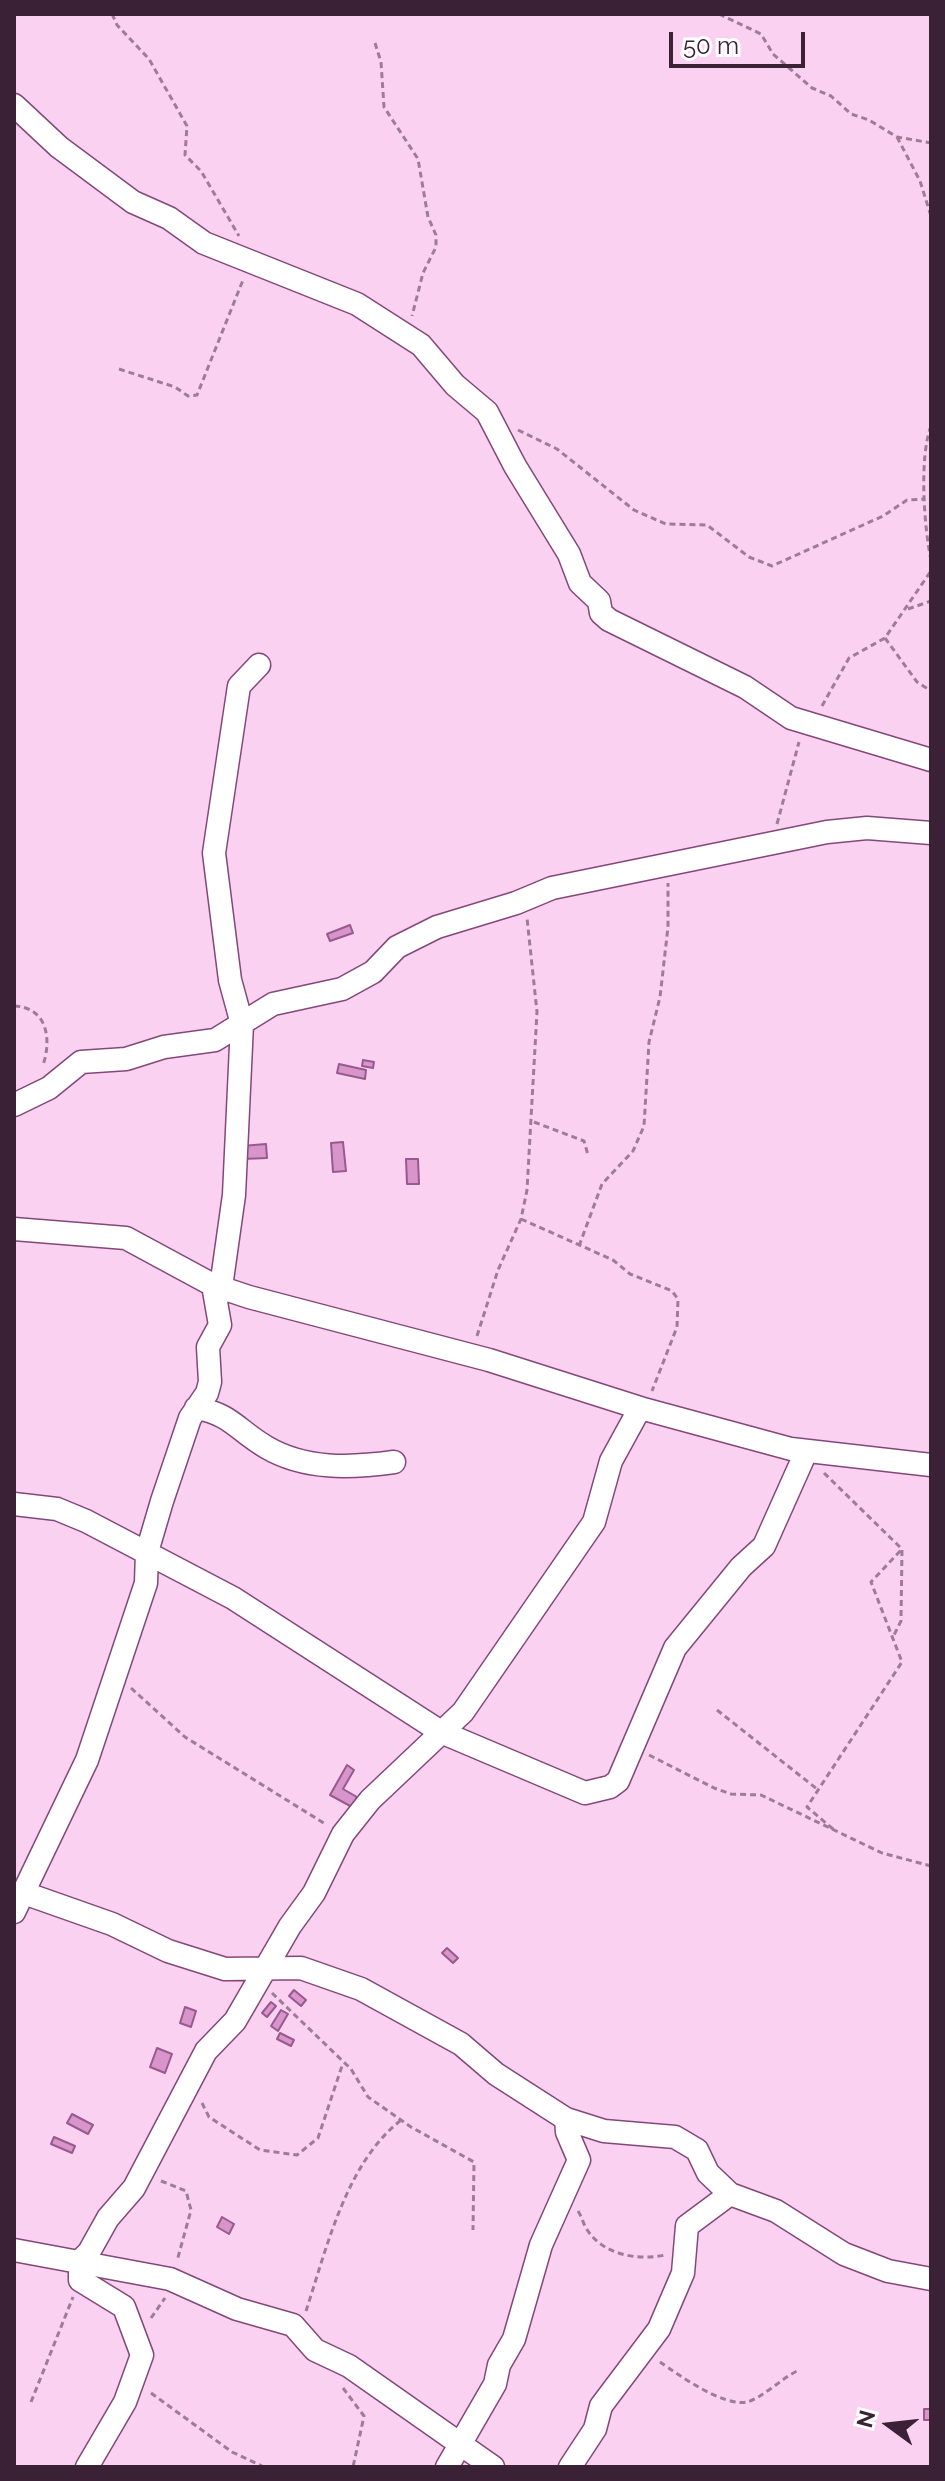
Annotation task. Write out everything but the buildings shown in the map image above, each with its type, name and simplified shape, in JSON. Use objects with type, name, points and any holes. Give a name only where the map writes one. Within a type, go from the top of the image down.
[{"type":"street","points":[[14,105],[59,147],[133,202],[169,218],[204,243],[240,247],[357,304],[421,346],[455,385],[487,412],[515,466],[569,554],[580,583],[599,601],[605,617],[745,687],[784,715],[855,740],[931,760]]},
{"type":"street","points":[[259,665],[239,686],[214,853],[230,980],[242,1024],[234,1195],[217,1286],[220,1325],[208,1347],[207,1393],[196,1408],[147,1552],[148,1574],[77,1783],[21,1887],[112,1924],[168,1951],[225,1969],[263,1972],[301,1968],[361,1989],[461,2044],[496,2074],[566,2119],[604,2131],[675,2137],[697,2150],[708,2173],[730,2194],[776,2211],[844,2254],[888,2271],[931,2279]]},
{"type":"street","points":[[20,1103],[49,1088],[81,1062],[126,1059],[164,1047],[197,1045],[215,1040],[273,1004],[342,989],[373,972],[397,947],[437,927],[552,888],[668,862],[867,828],[931,833]]},
{"type":"street","points":[[14,1229],[126,1238],[217,1286],[470,1355],[640,1408],[805,1454],[931,1465]]},
{"type":"street","points":[[196,1408],[219,1412],[265,1447],[309,1463],[343,1467],[394,1462]]},
{"type":"street","points":[[79,2270],[141,2175],[208,2047],[235,2021],[314,1893],[335,1847],[370,1800],[463,1712],[594,1522],[611,1461],[640,1408]]},
{"type":"street","points":[[14,1504],[57,1509],[147,1552],[233,1598],[441,1732],[585,1793],[610,1787],[618,1781],[675,1648],[731,1579],[764,1546],[805,1454]]},
{"type":"street","points":[[447,2467],[495,2384],[499,2365],[514,2339],[530,2276],[579,2156],[567,2132],[566,2119]]},
{"type":"street","points":[[570,2467],[595,2429],[601,2406],[659,2329],[678,2288],[688,2224],[730,2194]]},
{"type":"street","points":[[14,2250],[79,2270],[172,2280],[237,2309],[280,2320],[300,2329],[315,2350],[349,2366],[493,2467]]},
{"type":"street","points":[[79,2270],[124,2307],[142,2355],[115,2421],[87,2467]]},
{"type":"path","points":[[112,14],[117,25],[149,59],[187,126],[185,155],[201,171],[240,247],[243,271],[240,295],[197,395],[188,396],[175,387],[119,369]]},
{"type":"path","points":[[719,14],[761,34],[768,48],[812,88],[831,96],[851,114],[869,120],[897,137],[931,143]]},
{"type":"path","points":[[375,43],[381,62],[384,107],[418,159],[428,217],[436,235],[436,247],[423,273],[412,319],[421,346]]},
{"type":"path","points":[[897,137],[920,181],[931,216]]},
{"type":"path","points":[[487,412],[557,449],[634,510],[666,524],[707,525],[749,557],[772,566],[883,516],[907,500],[924,499]]},
{"type":"path","points":[[931,426],[925,446],[924,499],[931,560]]},
{"type":"path","points":[[772,843],[806,721],[825,702],[849,658],[885,638],[908,609],[931,571]]},
{"type":"path","points":[[908,609],[931,601]]},
{"type":"path","points":[[885,638],[917,682],[931,691]]},
{"type":"path","points":[[579,1246],[602,1184],[633,1151],[644,1126],[648,1052],[660,997],[668,927],[668,862]]},
{"type":"path","points":[[470,1355],[498,1270],[521,1219],[534,1122],[537,1012],[524,899]]},
{"type":"path","points":[[14,1006],[36,1012],[45,1024],[48,1046],[44,1063],[20,1103]]},
{"type":"path","points":[[534,1122],[584,1141],[588,1155]]},
{"type":"path","points":[[521,1219],[613,1260],[630,1274],[666,1287],[678,1299],[677,1327],[652,1391],[662,1414]]},
{"type":"path","points":[[805,1454],[902,1549],[901,1621],[893,1637]]},
{"type":"path","points":[[833,1829],[807,1807],[902,1662],[871,1582],[902,1549]]},
{"type":"path","points":[[117,1669],[135,1693],[185,1737],[326,1824],[335,1847]]},
{"type":"path","points":[[717,1710],[817,1789]]},
{"type":"path","points":[[634,1749],[714,1788],[731,1794],[761,1795],[889,1855],[931,1866]]},
{"type":"path","points":[[263,1972],[343,2063],[368,2097],[474,2162],[473,2230]]},
{"type":"path","points":[[193,2077],[209,2117],[268,2154],[297,2155],[318,2138],[343,2063]]},
{"type":"path","points":[[300,2329],[343,2197],[382,2134],[401,2120]]},
{"type":"path","points":[[138,2342],[172,2280],[191,2203],[186,2191],[177,2185],[141,2175]]},
{"type":"path","points":[[560,2201],[577,2210],[587,2231],[623,2256],[641,2259],[685,2252]]},
{"type":"path","points":[[31,2402],[79,2270]]},
{"type":"path","points":[[644,2351],[708,2392],[740,2402],[760,2395],[777,2381],[797,2371]]},
{"type":"path","points":[[134,2380],[232,2452],[264,2467]]},
{"type":"path","points":[[340,2384],[364,2416],[353,2467]]}]
